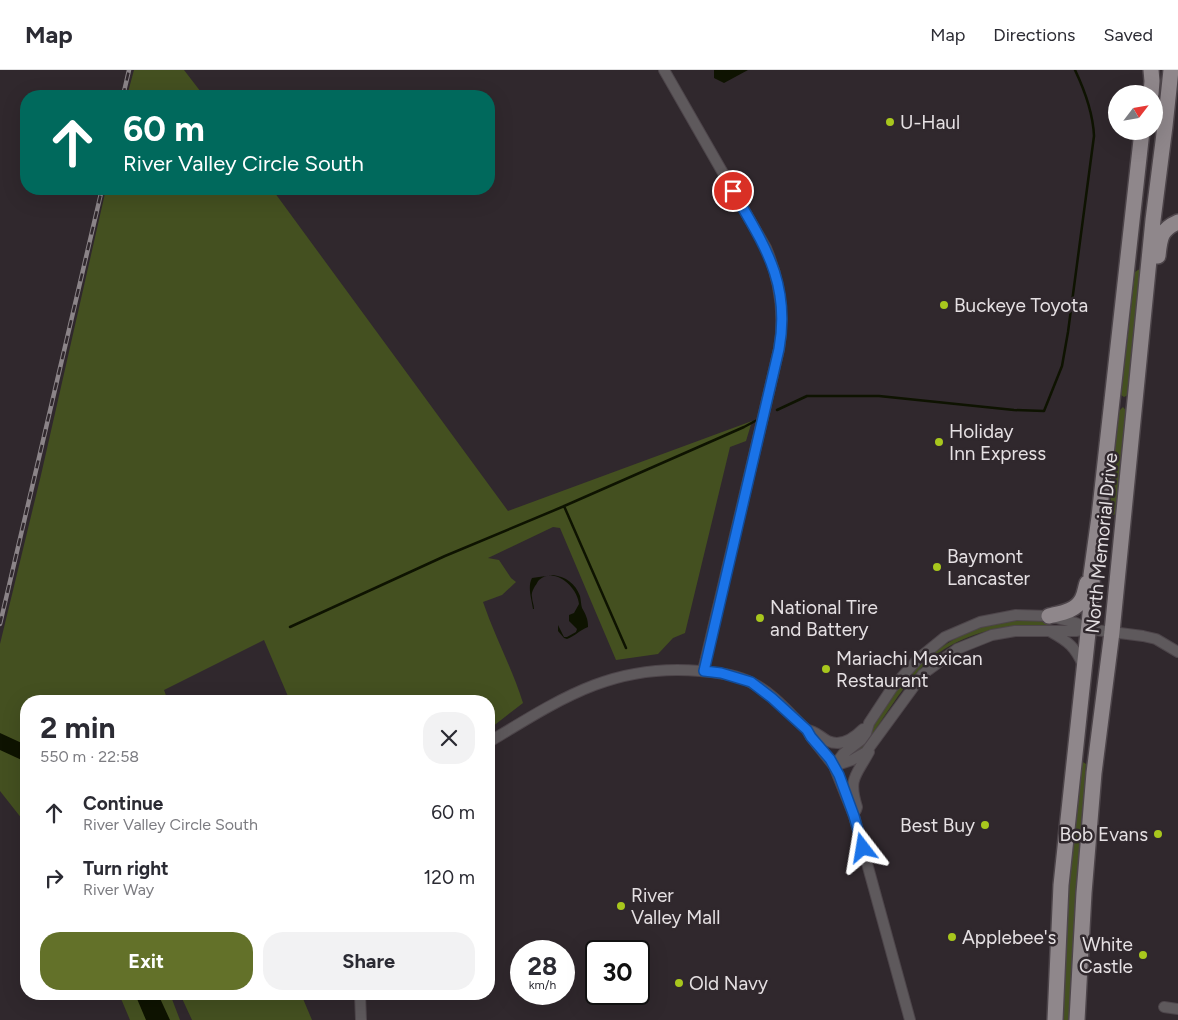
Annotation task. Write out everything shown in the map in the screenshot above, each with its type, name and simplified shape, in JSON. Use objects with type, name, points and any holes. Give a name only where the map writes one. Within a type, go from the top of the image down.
[{"type":"main road","points":[[1147,85],[1149,70]]},
{"type":"main road","points":[[1149,70],[1152,85]]},
{"type":"main road","name":"North Memorial Drive","points":[[1077,1020],[1084,893],[1094,773],[1112,632],[1153,220],[1171,70]]},
{"type":"main road","name":"North Memorial Drive","points":[[1055,1020],[1061,885],[1088,629],[1092,586],[1091,575],[1100,517],[1141,140]]},
{"type":"main road","points":[[1149,140],[1143,206],[1145,213],[1153,220]]},
{"type":"main road","points":[[1138,373],[1149,335],[1160,240],[1166,229],[1178,222]]},
{"type":"main road","name":"North Memorial Drive","points":[[1049,616],[1064,612],[1077,605],[1082,600],[1086,584],[1091,575]]},
{"type":"street","points":[[664,70],[766,248],[775,269],[782,306],[779,349],[704,671]]},
{"type":"street","points":[[807,730],[814,731],[828,741],[841,743],[857,735],[869,723],[903,674],[918,659],[945,637],[980,622],[1016,615],[1049,616],[1076,623],[1088,629]]},
{"type":"street","points":[[854,816],[857,807],[852,783],[857,770],[872,745],[923,674],[948,654],[969,643],[1004,633],[1032,630],[1050,632],[1088,629],[1142,636],[1162,642],[1178,652]]},
{"type":"street","points":[[1050,632],[1071,644],[1076,650],[1084,668]]},
{"type":"street","points":[[495,738],[558,701],[586,688],[631,673],[667,669],[704,671],[721,673],[751,682],[772,698],[807,730],[834,766],[854,816],[910,1020]]},
{"type":"street","points":[[834,766],[842,754],[861,740],[866,733],[869,723]]},
{"type":"street","points":[[834,766],[859,757],[872,745]]},
{"type":"street","points":[[360,1000],[361,1020]]},
{"type":"street","points":[[1164,1007],[1178,1008]]},
{"type":"green space","points":[[134,70],[184,70],[199,90],[129,90]]},
{"type":"green space","points":[[105,195],[276,195],[508,511],[752,421],[746,441],[730,447],[685,633],[673,638],[658,654],[616,660],[560,528],[553,527],[488,558],[499,560],[511,578],[516,582],[502,595],[483,602],[523,703],[495,725],[495,695],[287,695],[264,640],[164,690],[166,695],[20,695],[20,816],[0,791],[0,644],[41,475]]},
{"type":"green space","points":[[1141,268],[1130,394],[1124,397],[1121,395],[1135,272]]},
{"type":"green space","points":[[1123,407],[1127,412],[1117,512],[1114,515],[1112,514],[1110,493],[1119,411]]},
{"type":"green space","points":[[1005,621],[1049,621],[1048,626],[1015,626],[982,632],[937,654],[906,685],[861,751],[858,748],[898,689],[914,670],[935,651],[960,636],[987,625]]},
{"type":"green space","points":[[1083,762],[1086,764],[1071,1020],[1062,1020],[1069,882],[1081,764]]},
{"type":"green space","points":[[122,1000],[172,1000],[180,1020],[130,1020]]},
{"type":"green space","points":[[183,1000],[304,1000],[312,1020],[192,1020]]},
{"type":"shaded area","points":[[714,70],[748,70],[724,83],[714,78]]},
{"type":"shaded area","points":[[553,575],[562,577],[573,584],[580,596],[582,608],[587,619],[588,627],[567,639],[564,638],[558,631],[558,625],[564,637],[576,632],[577,629],[569,621],[569,615],[574,613],[579,604],[575,592],[565,581],[558,577],[546,576]]},
{"type":"shaded area","points":[[545,576],[539,580],[532,593],[534,609],[533,609],[530,589],[532,578]]},
{"type":"shaded area","points":[[0,733],[20,742],[20,759],[0,750]]},
{"type":"shaded area","points":[[138,1000],[161,1000],[170,1020],[146,1020]]},
{"type":"waterway","points":[[777,410],[807,396],[879,396],[1014,410],[1044,411],[1062,366],[1094,136],[1088,102],[1075,70]]},
{"type":"waterway","points":[[290,627],[445,556],[562,507],[759,419]]},
{"type":"waterway","points":[[564,506],[626,648]]},
{"type":"railway","points":[[124,90],[129,70]]},
{"type":"railway","points":[[0,624],[101,195]]},
{"type":"place","name":"U-Haul","points":[[890,122]]},
{"type":"place","name":"Buckeye Toyota","points":[[944,305]]},
{"type":"place","name":"Holiday Inn Express","points":[[939,442]]},
{"type":"place","name":"Baymont Lancaster","points":[[937,567]]},
{"type":"place","name":"National Tire and Battery","points":[[760,618]]},
{"type":"place","name":"Mariachi Mexican Restaurant","points":[[826,669]]},
{"type":"place","name":"Best Buy","points":[[985,825]]},
{"type":"place","name":"Bob Evans","points":[[1158,834]]},
{"type":"place","name":"River Valley Mall","points":[[621,906]]},
{"type":"place","name":"Applebee's","points":[[952,937]]},
{"type":"place","name":"White Castle","points":[[1143,955]]},
{"type":"place","name":"Old Navy","points":[[679,983]]},
{"type":"route","points":[[733,191],[766,248],[775,269],[782,306],[781,330],[779,349],[704,671],[721,673],[751,682],[772,698],[807,730],[830,759],[839,775],[863,848]]}]
